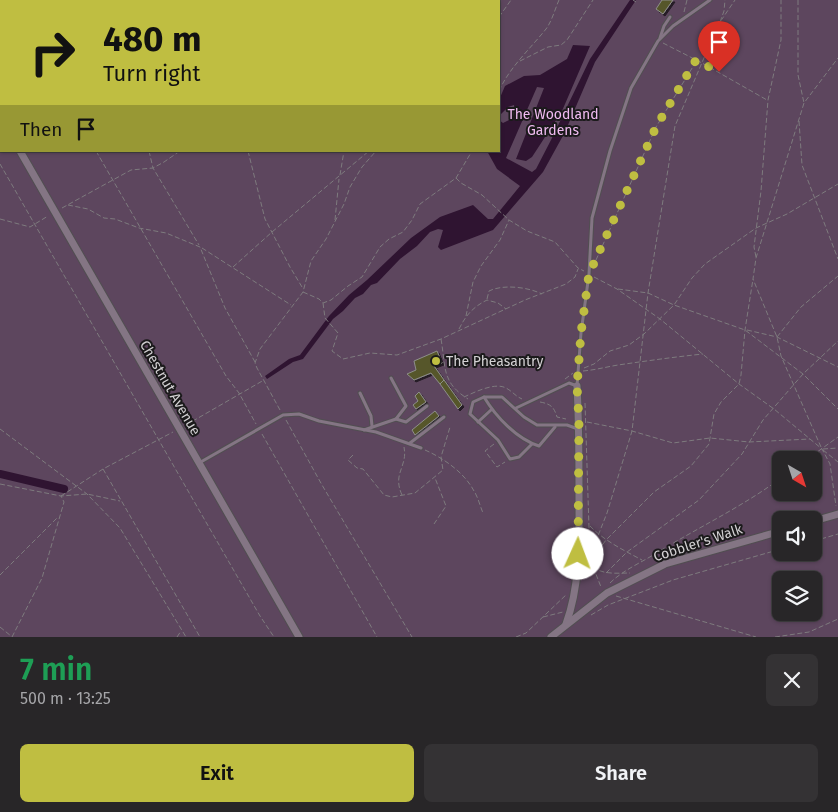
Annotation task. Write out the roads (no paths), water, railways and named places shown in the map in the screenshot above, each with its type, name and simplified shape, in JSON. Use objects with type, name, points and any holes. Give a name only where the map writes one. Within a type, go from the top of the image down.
[{"type":"street","name":"Chestnut Avenue","points":[[21,152],[299,637]]},
{"type":"street","points":[[565,626],[574,587],[579,535],[579,421],[577,386]]},
{"type":"street","points":[[822,519],[837,514]]},
{"type":"street","name":"Cobbler's Walk","points":[[551,637],[606,594],[665,564],[772,534]]},
{"type":"lane","points":[[659,40],[681,20],[710,0]]},
{"type":"lane","points":[[516,408],[569,383],[577,386],[581,333],[589,274],[592,218],[610,151],[632,88],[659,40],[664,23],[670,17]]},
{"type":"lane","points":[[659,26],[663,29]]},
{"type":"lane","points":[[391,378],[406,406],[396,419]]},
{"type":"lane","points":[[360,393],[371,416],[372,426]]},
{"type":"lane","points":[[532,444],[519,457],[510,459],[498,440],[470,414],[473,402],[484,397],[502,396],[524,417],[536,425],[567,425],[579,429]]},
{"type":"lane","points":[[484,397],[491,410],[507,426],[532,444],[539,446],[555,426]]},
{"type":"lane","points":[[364,430],[396,419],[406,422],[427,406]]},
{"type":"lane","points":[[478,422],[491,410]]},
{"type":"lane","points":[[198,463],[283,415],[299,414],[320,421],[376,432],[421,448]]},
{"type":"lane","points":[[409,444],[444,418]]},
{"type":"waterway","points":[[0,474],[64,489]]},
{"type":"place","name":"The Pheasantry","points":[[436,361]]},
{"type":"park label","name":"The Woodland Gardens","points":[[553,122]]}]
